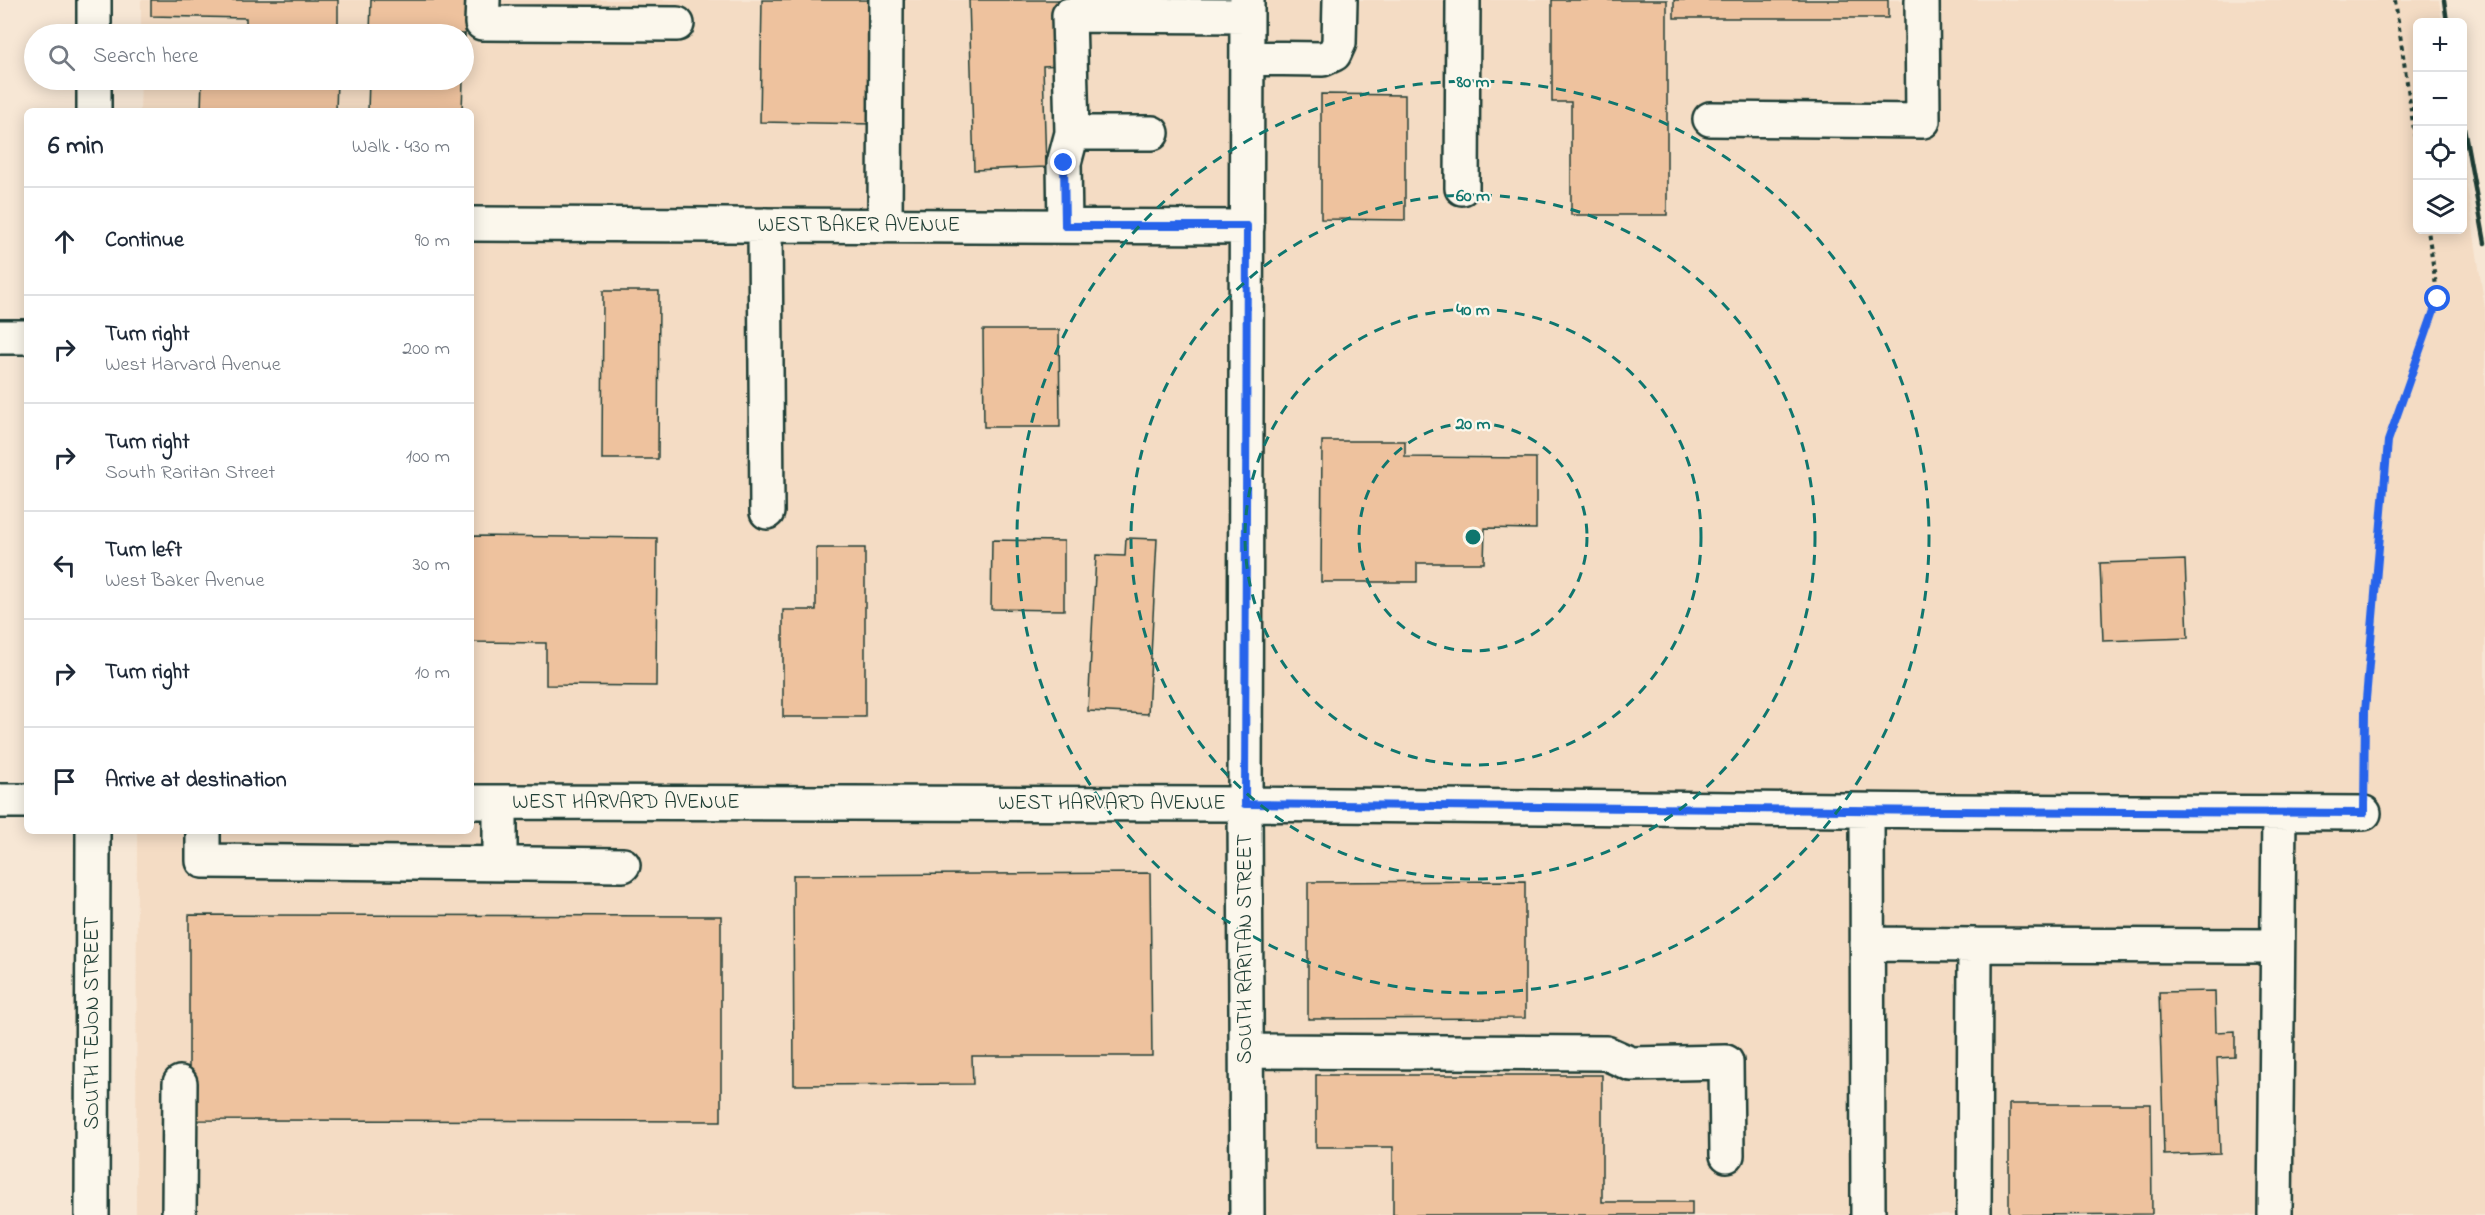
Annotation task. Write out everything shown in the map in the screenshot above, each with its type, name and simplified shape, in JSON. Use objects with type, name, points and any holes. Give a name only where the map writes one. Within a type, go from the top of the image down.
[{"type":"street","points":[[94,0],[94,24]]},
{"type":"street","points":[[483,0],[482,22],[677,24]]},
{"type":"street","points":[[885,226],[886,0]]},
{"type":"street","points":[[1247,58],[1323,59],[1334,54],[1339,44],[1340,0]]},
{"type":"street","points":[[1462,188],[1463,0]]},
{"type":"street","points":[[1710,119],[1923,121],[1922,0]]},
{"type":"street","points":[[1065,226],[1064,163],[1072,133],[1069,15],[1247,8]]},
{"type":"street","name":"SOUTH RARITAN STREET","points":[[1247,8],[1245,804],[1247,1215]]},
{"type":"street","points":[[94,90],[94,108]]},
{"type":"street","points":[[1072,133],[1152,133]]},
{"type":"street","name":"WEST BAKER AVENUE","points":[[474,224],[1247,226]]},
{"type":"street","points":[[765,225],[767,512]]},
{"type":"street","points":[[0,337],[24,337]]},
{"type":"street","points":[[0,801],[24,801]]},
{"type":"street","points":[[485,802],[500,864]]},
{"type":"street","name":"WEST HARVARD AVENUE","points":[[485,802],[1245,804],[1867,811],[2364,813]]},
{"type":"street","points":[[1867,811],[1868,1215]]},
{"type":"street","points":[[2275,1215],[2279,813]]},
{"type":"street","name":"SOUTH TEJON STREET","points":[[92,1215],[93,834]]},
{"type":"street","points":[[203,834],[203,861],[623,864]]},
{"type":"street","points":[[1868,944],[2277,946]]},
{"type":"street","points":[[1974,1215],[1975,945]]},
{"type":"street","points":[[1246,1051],[1606,1053],[1631,1064],[1726,1062],[1727,1155]]},
{"type":"street","points":[[179,1215],[180,1083]]},
{"type":"path","points":[[2395,0],[2413,126]]},
{"type":"path","points":[[2364,813],[2365,711],[2388,441],[2438,299],[2429,234]]},
{"type":"shaded area","points":[[141,0],[2439,0],[2441,18],[2413,18],[2413,234],[2467,234],[2467,186],[2485,309],[2485,1215],[136,1215],[137,834],[474,834],[474,108],[140,108],[141,90],[474,90],[474,24],[141,24]]},
{"type":"building","points":[[151,0],[338,0],[338,24],[246,24],[246,18],[151,16]]},
{"type":"building","points":[[371,0],[466,0],[465,24],[370,24]]},
{"type":"building","points":[[762,0],[876,0],[874,124],[760,122]]},
{"type":"building","points":[[969,0],[1061,0],[1063,65],[1043,66],[1046,167],[974,170]]},
{"type":"building","points":[[1552,0],[1667,0],[1667,215],[1571,215],[1571,102],[1552,102]]},
{"type":"building","points":[[1674,0],[1888,0],[1888,18],[1674,18]]},
{"type":"building","points":[[202,90],[337,90],[336,108],[201,108]]},
{"type":"building","points":[[369,90],[463,90],[462,108],[368,108]]},
{"type":"building","points":[[1321,94],[1405,95],[1405,220],[1321,219]]},
{"type":"building","points":[[603,291],[659,291],[658,459],[602,459]]},
{"type":"building","points":[[983,330],[1059,330],[1060,427],[984,427]]},
{"type":"building","points":[[1322,441],[1405,441],[1405,457],[1536,458],[1536,529],[1485,528],[1484,563],[1417,563],[1417,582],[1321,582]]},
{"type":"building","points":[[474,536],[657,538],[656,686],[546,685],[546,643],[474,642]]},
{"type":"building","points":[[1126,538],[1157,539],[1148,714],[1088,711],[1096,555],[1125,556]]},
{"type":"building","points":[[992,540],[1064,541],[1064,610],[991,609]]},
{"type":"building","points":[[816,548],[865,548],[865,717],[783,717],[783,610],[816,610]]},
{"type":"building","points":[[2185,560],[2188,638],[2103,641],[2100,563]]},
{"type":"building","points":[[1150,873],[1152,1056],[972,1056],[973,1084],[794,1085],[793,875]]},
{"type":"building","points":[[1525,881],[1525,1018],[1308,1019],[1308,882]]},
{"type":"building","points":[[189,915],[721,916],[721,1121],[189,1120]]},
{"type":"building","points":[[2215,991],[2216,1032],[2235,1031],[2235,1057],[2217,1058],[2220,1153],[2164,1155],[2159,992]]},
{"type":"building","points":[[1316,1075],[1602,1075],[1602,1202],[1692,1202],[1692,1215],[1393,1215],[1393,1147],[1316,1147]]},
{"type":"building","points":[[2009,1104],[2151,1104],[2152,1214],[2009,1215]]},
{"type":"railway","points":[[2444,0],[2446,18]]},
{"type":"railway","points":[[2464,126],[2485,243]]},
{"type":"route","points":[[1064,163],[1065,226],[1247,226],[1245,804],[2364,813],[2365,711],[2388,441],[2438,299]]}]
